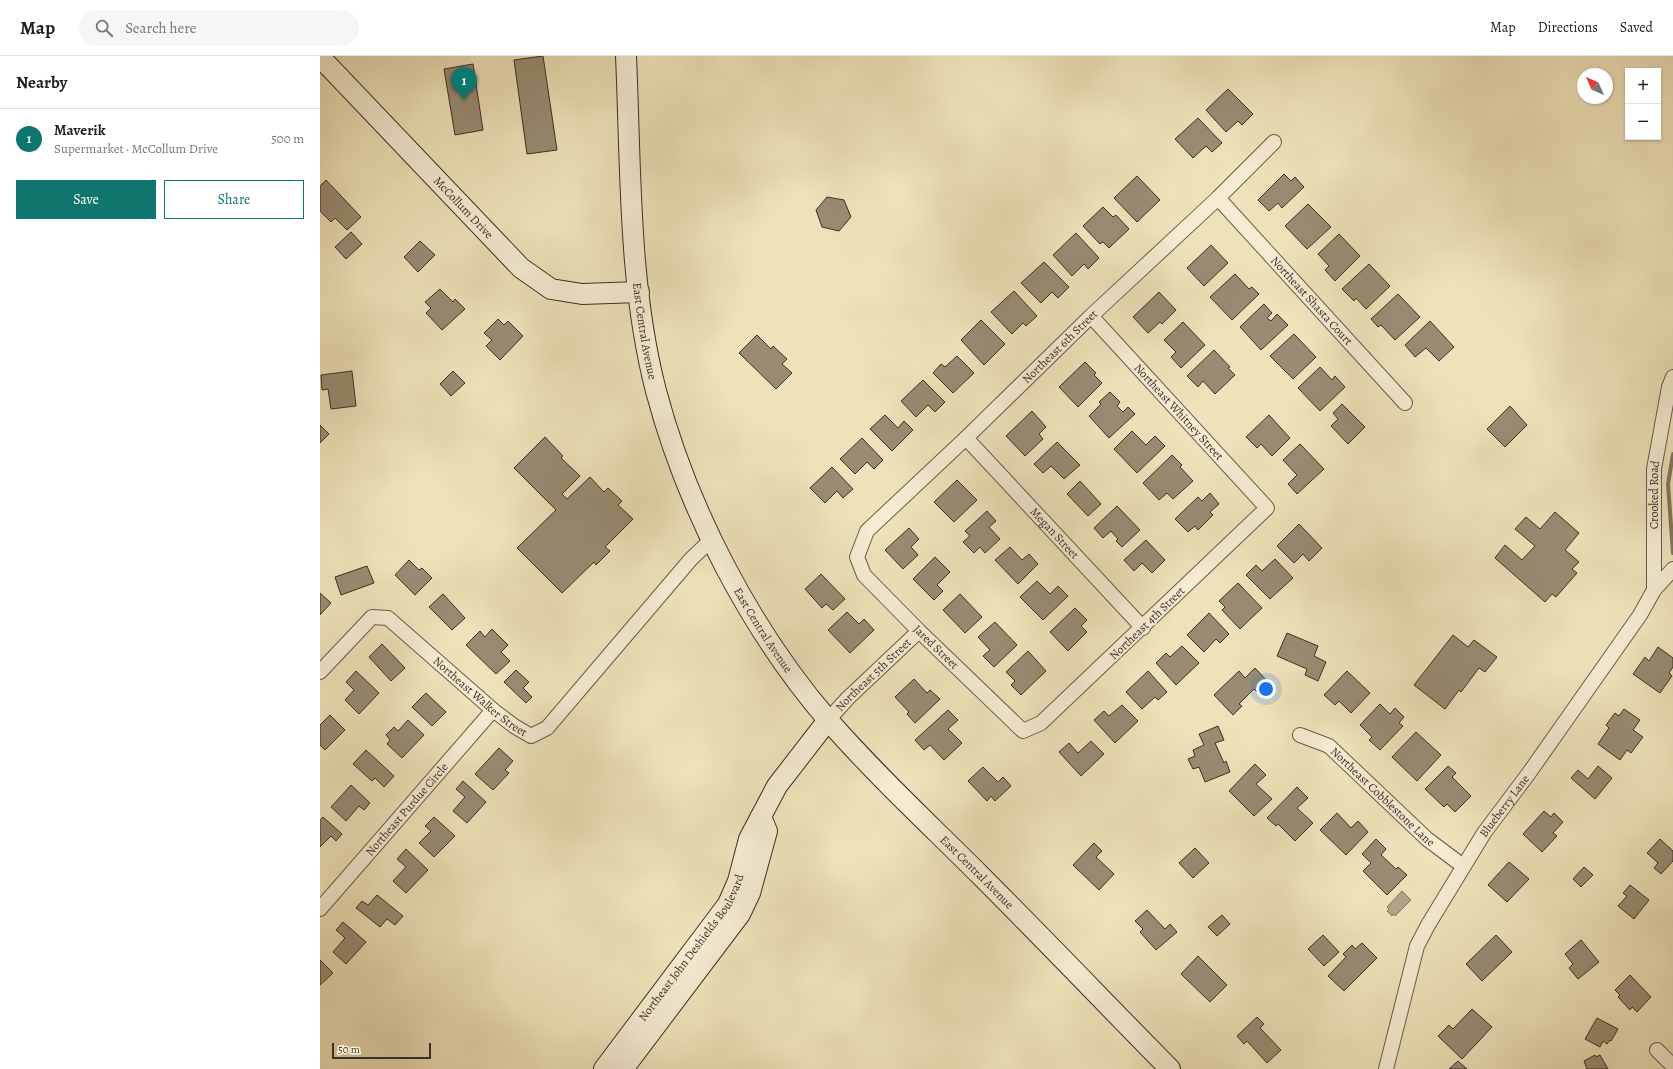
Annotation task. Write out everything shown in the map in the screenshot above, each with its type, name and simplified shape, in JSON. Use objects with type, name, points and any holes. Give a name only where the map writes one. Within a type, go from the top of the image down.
[{"type":"main road","name":"East Central Avenue","points":[[626,56],[632,216],[639,292],[646,343],[662,413],[690,493],[739,591],[781,658],[828,720],[879,775],[1170,1069]]},
{"type":"main road","name":"McCollum Drive","points":[[320,57],[521,268],[551,290],[582,294],[639,292]]},
{"type":"main road","name":"Northeast John Deshields Boulevard","points":[[604,1069],[728,904],[738,881],[749,839],[777,786],[828,720]]},
{"type":"main road","name":"Northeast John Deshields Boulevard","points":[[623,1069],[740,914],[750,893],[766,830],[761,817]]},
{"type":"street","name":"Northeast 6th Street","points":[[857,557],[867,531],[966,438],[1091,316],[1218,198],[1274,142]]},
{"type":"street","name":"Northeast Shasta Court","points":[[1218,198],[1405,403]]},
{"type":"street","name":"Northeast Whitney Street","points":[[1091,316],[1267,508]]},
{"type":"street","name":"Crooked Road","points":[[1654,590],[1654,469],[1669,387],[1673,377]]},
{"type":"street","name":"Megan Street","points":[[966,438],[1142,628]]},
{"type":"street","name":"Northeast 4th Street","points":[[1023,731],[1041,723],[1267,508]]},
{"type":"street","name":"Northeast Walker Street","points":[[320,672],[372,618],[388,618],[493,710],[514,726],[531,736],[547,728],[691,559],[712,539]]},
{"type":"street","name":"Jared Street","points":[[857,557],[864,575],[919,631],[1023,731]]},
{"type":"street","name":"Blueberry Lane","points":[[1386,1069],[1416,946],[1484,833],[1635,621],[1654,590],[1673,568]]},
{"type":"street","name":"Northeast 5th Street","points":[[828,720],[848,698],[919,631]]},
{"type":"street","name":"Northeast Purdue Circle","points":[[320,909],[493,710]]},
{"type":"street","name":"Northeast Cobblestone Lane","points":[[1300,735],[1329,746],[1427,839],[1463,866]]},
{"type":"street","points":[[1657,1050],[1673,1066]]},
{"type":"shaded area","points":[[1402,891],[1411,900],[1395,916],[1393,914],[1392,916],[1387,911],[1389,909],[1387,907]]},
{"type":"building","points":[[543,56],[557,150],[527,154],[514,60]]},
{"type":"building","points":[[473,64],[483,130],[455,135],[444,69]]},
{"type":"building","points":[[1228,89],[1253,114],[1242,125],[1238,121],[1226,132],[1206,110]]},
{"type":"building","points":[[1198,118],[1222,143],[1212,152],[1206,146],[1193,158],[1175,139]]},
{"type":"building","points":[[1284,174],[1291,181],[1295,177],[1304,187],[1282,208],[1278,203],[1269,211],[1258,200]]},
{"type":"building","points":[[1137,176],[1160,200],[1137,222],[1114,198]]},
{"type":"building","points":[[326,180],[361,217],[347,230],[335,218],[331,222],[320,211],[320,186]]},
{"type":"building","points":[[827,197],[844,200],[851,217],[839,231],[822,227],[816,210]]},
{"type":"building","points":[[1308,204],[1331,227],[1307,249],[1285,226]]},
{"type":"building","points":[[1103,207],[1113,217],[1116,215],[1129,229],[1109,248],[1103,242],[1100,244],[1083,226]]},
{"type":"building","points":[[351,232],[362,244],[346,259],[335,247]]},
{"type":"building","points":[[1076,233],[1099,258],[1088,269],[1084,264],[1072,276],[1053,255]]},
{"type":"building","points":[[1339,234],[1360,256],[1335,281],[1325,270],[1329,266],[1318,254]]},
{"type":"building","points":[[420,241],[435,255],[418,272],[404,257]]},
{"type":"building","points":[[1211,245],[1228,263],[1204,286],[1187,268]]},
{"type":"building","points":[[1044,262],[1069,287],[1058,298],[1052,292],[1041,303],[1021,283]]},
{"type":"building","points":[[1369,264],[1390,286],[1366,309],[1356,298],[1354,301],[1342,289]]},
{"type":"building","points":[[1235,274],[1249,289],[1252,287],[1259,294],[1232,320],[1210,297]]},
{"type":"building","points":[[440,289],[453,302],[455,299],[465,309],[442,330],[426,313],[431,308],[425,302]]},
{"type":"building","points":[[1014,291],[1037,316],[1026,326],[1023,323],[1012,334],[991,312]]},
{"type":"building","points":[[1159,292],[1176,310],[1162,324],[1160,322],[1148,333],[1133,317]]},
{"type":"building","points":[[1398,294],[1420,317],[1395,340],[1381,325],[1378,327],[1371,319]]},
{"type":"building","points":[[1264,304],[1272,313],[1267,318],[1271,321],[1277,314],[1288,325],[1261,350],[1240,327]]},
{"type":"building","points":[[498,319],[504,325],[508,321],[523,336],[500,360],[486,346],[492,340],[484,333]]},
{"type":"building","points":[[981,320],[1005,344],[984,365],[961,340]]},
{"type":"building","points":[[1430,321],[1454,347],[1439,361],[1426,348],[1415,357],[1405,345]]},
{"type":"building","points":[[1183,322],[1205,345],[1181,368],[1171,357],[1176,352],[1164,340]]},
{"type":"building","points":[[1294,334],[1316,357],[1293,379],[1270,356]]},
{"type":"building","points":[[757,335],[771,349],[773,346],[787,359],[782,364],[792,373],[776,389],[739,353]]},
{"type":"building","points":[[1214,350],[1230,367],[1228,368],[1235,375],[1215,394],[1203,381],[1198,387],[1187,376]]},
{"type":"building","points":[[957,356],[974,373],[953,393],[933,373],[941,364],[945,367]]},
{"type":"building","points":[[1085,362],[1096,373],[1094,375],[1102,383],[1078,407],[1059,387]]},
{"type":"building","points":[[1320,367],[1332,380],[1335,376],[1345,387],[1320,411],[1298,388]]},
{"type":"building","points":[[352,371],[356,406],[331,409],[328,389],[322,390],[321,375]]},
{"type":"building","points":[[453,371],[465,383],[451,396],[440,384]]},
{"type":"building","points":[[923,380],[945,402],[935,412],[928,405],[916,417],[901,401]]},
{"type":"building","points":[[1110,392],[1120,402],[1117,406],[1123,412],[1128,407],[1135,414],[1109,438],[1089,416],[1101,404],[1099,402]]},
{"type":"building","points":[[1342,404],[1365,427],[1348,444],[1331,426],[1338,419],[1333,413]]},
{"type":"building","points":[[1510,406],[1527,425],[1505,447],[1487,429]]},
{"type":"building","points":[[1032,411],[1046,427],[1039,434],[1043,439],[1025,456],[1006,436]]},
{"type":"building","points":[[885,415],[898,428],[904,421],[913,430],[892,451],[870,429]]},
{"type":"building","points":[[1269,415],[1290,438],[1272,456],[1261,444],[1257,448],[1246,437]]},
{"type":"building","points":[[320,425],[329,434],[320,443]]},
{"type":"building","points":[[1132,431],[1146,445],[1155,436],[1165,446],[1137,473],[1114,449]]},
{"type":"building","points":[[545,437],[563,456],[561,458],[580,476],[562,494],[567,499],[590,477],[604,492],[608,488],[622,501],[618,505],[633,519],[605,547],[610,551],[596,565],[594,562],[562,593],[517,548],[556,510],[514,468]]},
{"type":"building","points":[[862,438],[883,460],[874,469],[867,462],[855,474],[840,459]]},
{"type":"building","points":[[1057,442],[1080,465],[1064,479],[1051,466],[1043,473],[1034,464]]},
{"type":"building","points":[[1300,444],[1324,469],[1297,494],[1288,484],[1297,475],[1283,460]]},
{"type":"building","points":[[1172,455],[1182,465],[1180,467],[1193,481],[1173,499],[1167,493],[1159,500],[1143,483]]},
{"type":"building","points":[[832,467],[853,489],[843,498],[837,491],[825,503],[810,488]]},
{"type":"building","points":[[957,480],[977,500],[954,522],[934,502]]},
{"type":"building","points":[[1080,481],[1101,504],[1088,516],[1067,494]]},
{"type":"building","points":[[1210,493],[1219,504],[1210,512],[1213,515],[1198,530],[1195,526],[1188,532],[1175,519],[1198,497],[1202,501]]},
{"type":"building","points":[[1117,506],[1140,530],[1122,547],[1116,541],[1118,539],[1111,531],[1103,538],[1094,528]]},
{"type":"building","points":[[987,511],[996,521],[989,527],[1000,539],[985,553],[980,547],[974,553],[963,542],[970,536],[965,531]]},
{"type":"building","points":[[1555,512],[1579,533],[1565,550],[1579,562],[1572,569],[1577,573],[1556,597],[1552,594],[1545,602],[1495,558],[1505,545],[1522,560],[1535,546],[1515,529],[1526,517],[1540,529]]},
{"type":"building","points":[[1299,524],[1322,548],[1309,561],[1303,554],[1294,563],[1277,546]]},
{"type":"building","points":[[909,528],[919,539],[911,547],[918,555],[903,569],[885,550]]},
{"type":"building","points":[[1146,540],[1165,560],[1152,573],[1142,563],[1134,571],[1124,560]]},
{"type":"building","points":[[1010,547],[1022,560],[1029,554],[1038,564],[1018,584],[995,560]]},
{"type":"building","points":[[935,557],[950,572],[937,585],[943,591],[934,600],[913,579]]},
{"type":"building","points":[[1275,559],[1293,578],[1270,599],[1246,575],[1256,565],[1262,571]]},
{"type":"building","points":[[409,560],[419,570],[422,568],[432,578],[415,595],[395,575]]},
{"type":"building","points":[[367,566],[374,583],[341,595],[335,577]]},
{"type":"building","points":[[821,574],[845,599],[833,610],[826,604],[822,608],[805,589]]},
{"type":"building","points":[[1037,581],[1050,594],[1058,586],[1068,596],[1043,620],[1020,597]]},
{"type":"building","points":[[1238,583],[1262,608],[1240,629],[1222,610],[1225,607],[1219,601]]},
{"type":"building","points":[[320,593],[331,603],[320,615]]},
{"type":"building","points":[[443,594],[465,618],[452,630],[429,607]]},
{"type":"building","points":[[960,594],[982,617],[965,633],[943,610]]},
{"type":"building","points":[[1075,608],[1087,620],[1081,626],[1087,632],[1068,651],[1050,632]]},
{"type":"building","points":[[847,612],[859,624],[864,619],[874,630],[850,653],[828,630]]},
{"type":"building","points":[[1209,613],[1229,634],[1220,643],[1216,639],[1204,652],[1187,635]]},
{"type":"building","points":[[995,622],[1017,645],[994,667],[983,656],[990,650],[978,637]]},
{"type":"building","points":[[492,629],[508,645],[501,652],[510,661],[496,674],[466,645],[480,631],[485,637]]},
{"type":"building","points":[[1287,633],[1318,646],[1314,656],[1326,662],[1318,681],[1305,675],[1307,669],[1277,656]]},
{"type":"building","points":[[1453,635],[1468,647],[1474,640],[1497,657],[1485,672],[1479,668],[1461,692],[1459,690],[1445,709],[1414,685]]},
{"type":"building","points":[[382,644],[405,668],[391,681],[369,657]]},
{"type":"building","points":[[1182,646],[1199,663],[1176,685],[1156,663],[1166,653],[1170,657]]},
{"type":"building","points":[[1658,647],[1673,658],[1673,667],[1669,673],[1672,676],[1660,693],[1633,674],[1645,657],[1649,661]]},
{"type":"building","points":[[1028,651],[1046,671],[1021,695],[1011,685],[1015,681],[1006,672]]},
{"type":"building","points":[[1255,668],[1270,684],[1259,694],[1254,689],[1239,704],[1242,706],[1233,715],[1214,695],[1239,671],[1245,678]]},
{"type":"building","points":[[516,670],[529,682],[523,688],[532,697],[526,703],[504,682]]},
{"type":"building","points":[[356,671],[379,693],[359,714],[345,700],[354,690],[346,682]]},
{"type":"building","points":[[1148,671],[1167,692],[1158,700],[1155,697],[1142,709],[1126,692]]},
{"type":"building","points":[[1347,671],[1370,693],[1351,713],[1339,701],[1335,705],[1324,695]]},
{"type":"building","points":[[914,679],[927,693],[930,690],[940,699],[915,723],[907,714],[909,712],[895,697]]},
{"type":"building","points":[[426,693],[446,712],[432,726],[412,707]]},
{"type":"building","points":[[1380,704],[1390,714],[1395,708],[1404,717],[1399,723],[1403,726],[1380,750],[1369,740],[1372,737],[1360,725]]},
{"type":"building","points":[[1122,705],[1138,721],[1115,743],[1094,720],[1104,711],[1109,716]]},
{"type":"building","points":[[1624,709],[1640,720],[1633,730],[1643,737],[1631,753],[1627,750],[1620,760],[1598,744],[1609,728],[1606,725],[1615,713],[1619,716]]},
{"type":"building","points":[[948,710],[958,720],[948,729],[962,743],[944,760],[930,745],[924,750],[915,740]]},
{"type":"building","points":[[330,715],[345,730],[325,750],[320,745],[320,725]]},
{"type":"building","points":[[408,720],[424,735],[402,758],[387,744],[390,740],[386,735],[394,727],[398,731]]},
{"type":"building","points":[[1218,726],[1224,740],[1215,743],[1224,763],[1226,761],[1230,772],[1205,782],[1199,767],[1193,769],[1188,759],[1195,756],[1193,750],[1204,745],[1199,734]]},
{"type":"building","points":[[1416,732],[1441,755],[1417,781],[1392,757]]},
{"type":"building","points":[[1091,741],[1104,754],[1081,776],[1059,752],[1069,743],[1078,753]]},
{"type":"building","points":[[499,748],[513,761],[505,770],[509,773],[493,790],[475,774]]},
{"type":"building","points":[[366,750],[394,776],[384,787],[375,778],[372,781],[353,764]]},
{"type":"building","points":[[1255,764],[1266,775],[1256,784],[1272,799],[1254,816],[1229,791]]},
{"type":"building","points":[[1448,766],[1456,773],[1452,777],[1471,796],[1455,812],[1447,804],[1444,807],[1425,789]]},
{"type":"building","points":[[1598,766],[1612,778],[1595,799],[1571,778],[1578,770],[1588,779]]},
{"type":"building","points":[[983,767],[998,782],[1003,777],[1011,786],[995,801],[991,796],[987,801],[968,781]]},
{"type":"building","points":[[463,781],[486,802],[467,823],[453,811],[465,797],[456,789]]},
{"type":"building","points":[[351,785],[370,803],[364,810],[359,806],[346,821],[331,807]]},
{"type":"building","points":[[1297,787],[1308,798],[1297,808],[1313,823],[1295,841],[1278,824],[1276,826],[1267,818]]},
{"type":"building","points":[[1544,811],[1551,817],[1554,813],[1563,822],[1553,833],[1557,836],[1542,852],[1523,834]]},
{"type":"building","points":[[1337,813],[1351,828],[1358,821],[1368,832],[1346,855],[1320,830]]},
{"type":"building","points":[[323,817],[342,834],[336,841],[331,836],[320,847],[320,820]]},
{"type":"building","points":[[434,817],[455,836],[434,857],[419,843],[431,831],[425,826]]},
{"type":"building","points":[[1376,839],[1386,849],[1381,855],[1396,869],[1398,867],[1407,875],[1387,895],[1363,871],[1371,863],[1362,854]]},
{"type":"building","points":[[1660,839],[1673,851],[1673,861],[1661,874],[1654,868],[1658,863],[1647,853]]},
{"type":"building","points":[[1094,843],[1102,851],[1096,857],[1114,874],[1099,890],[1073,865]]},
{"type":"building","points":[[1195,848],[1209,863],[1193,878],[1179,863]]},
{"type":"building","points":[[406,849],[428,870],[406,893],[393,881],[406,867],[397,859]]},
{"type":"building","points":[[1509,862],[1529,879],[1507,902],[1488,885]]},
{"type":"building","points":[[1584,867],[1593,875],[1581,887],[1573,879]]},
{"type":"building","points":[[1630,885],[1649,900],[1634,919],[1618,906],[1627,896],[1623,893]]},
{"type":"building","points":[[377,895],[403,916],[395,925],[387,919],[380,927],[356,908],[362,901],[368,905]]},
{"type":"building","points":[[1147,910],[1165,929],[1170,924],[1177,932],[1156,950],[1140,932],[1143,929],[1135,921]]},
{"type":"building","points":[[1222,915],[1230,924],[1217,936],[1208,927]]},
{"type":"building","points":[[343,922],[366,942],[346,964],[333,952],[345,938],[336,930]]},
{"type":"building","points":[[1323,935],[1339,952],[1324,966],[1308,949]]},
{"type":"building","points":[[1496,935],[1512,952],[1482,981],[1466,964]]},
{"type":"building","points":[[1581,940],[1599,962],[1578,979],[1569,968],[1573,964],[1565,954]]},
{"type":"building","points":[[1362,943],[1377,958],[1344,991],[1328,976],[1346,957],[1343,954],[1352,945],[1355,949]]},
{"type":"building","points":[[1198,956],[1227,985],[1210,1002],[1181,974]]},
{"type":"building","points":[[320,960],[333,973],[320,985]]},
{"type":"building","points":[[1630,975],[1651,997],[1637,1012],[1632,1007],[1630,1010],[1618,997],[1620,995],[1615,990]]},
{"type":"building","points":[[1472,1009],[1492,1027],[1462,1059],[1438,1036],[1449,1025],[1453,1029]]},
{"type":"building","points":[[1257,1017],[1264,1024],[1260,1028],[1281,1050],[1267,1063],[1247,1041],[1244,1044],[1237,1036]]},
{"type":"building","points":[[1597,1018],[1618,1029],[1611,1041],[1610,1040],[1607,1044],[1603,1041],[1600,1047],[1585,1039]]},
{"type":"building","points":[[1595,1055],[1596,1057],[1600,1055],[1608,1069],[1587,1069],[1584,1061]]},
{"type":"building","points":[[1458,1061],[1467,1069],[1449,1069]]},
{"type":"waterway","points":[[1673,454],[1668,484],[1673,553]]},
{"type":"place","name":"Maverik","points":[[464,100]]}]
